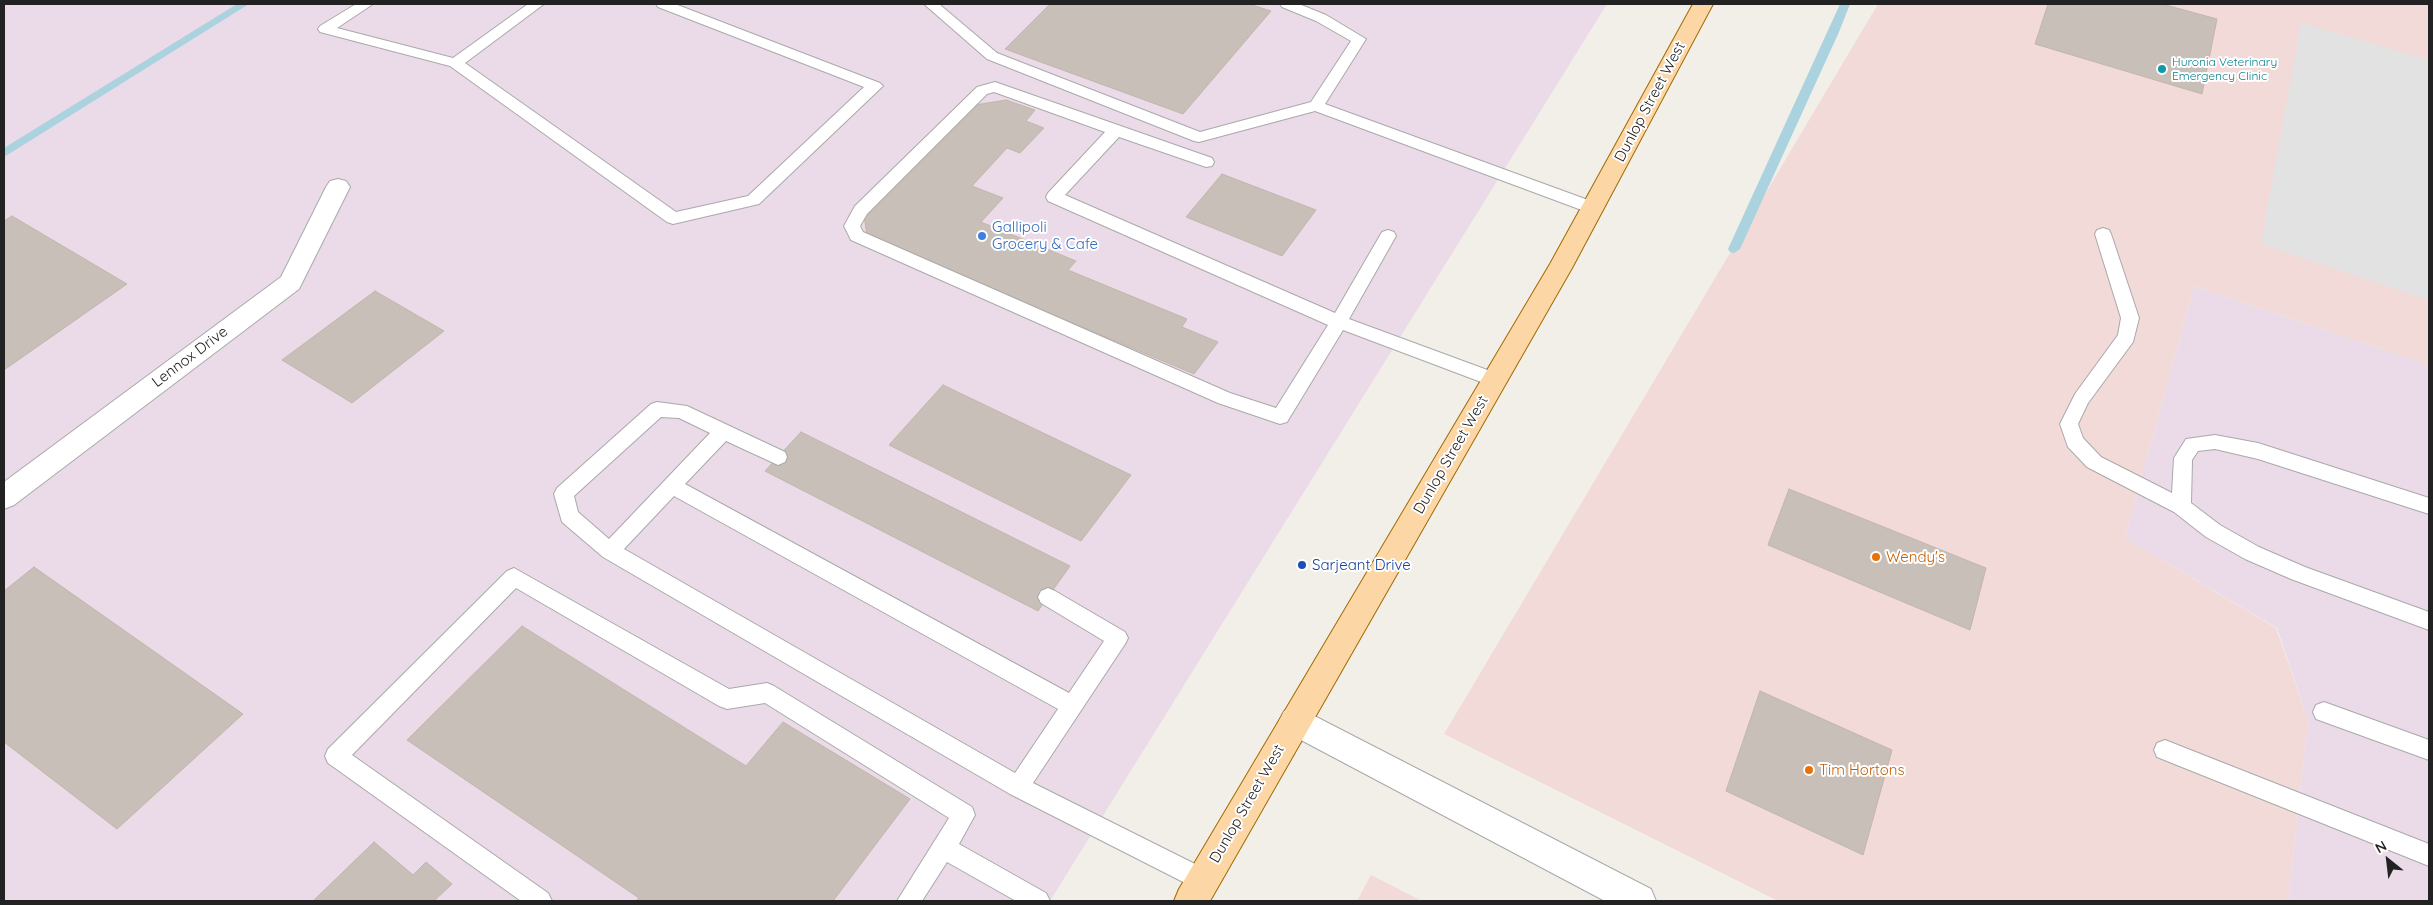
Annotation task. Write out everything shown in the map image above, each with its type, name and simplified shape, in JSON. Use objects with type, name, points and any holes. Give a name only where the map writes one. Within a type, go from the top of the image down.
[{"type":"main road","name":"Dunlop Street West","points":[[1197,891],[1495,380],[1593,208],[1704,4]]},
{"type":"street","name":"Lennox Drive","points":[[4,497],[290,282],[338,187]]},
{"type":"street","points":[[1295,721],[1639,901]]},
{"type":"lane","points":[[366,4],[325,29],[455,63],[673,218],[753,200],[875,86],[663,4]]},
{"type":"lane","points":[[455,63],[537,4]]},
{"type":"lane","points":[[931,4],[992,56],[1199,137],[1316,106],[1593,208]]},
{"type":"lane","points":[[1288,4],[1321,18],[1358,39],[1316,106]]},
{"type":"lane","points":[[1206,162],[995,87],[982,90],[861,210],[852,226],[856,236],[869,243],[1224,398],[1280,417],[1339,322],[1388,236]]},
{"type":"lane","points":[[1116,130],[1054,197],[1339,322],[1495,380]]},
{"type":"lane","points":[[2103,234],[2130,318],[2127,337],[2081,399],[2070,424],[2075,442],[2094,462],[2128,481],[2182,506],[2213,531],[2252,553],[2298,573],[2429,621]]},
{"type":"lane","points":[[778,457],[681,411],[657,410],[564,494],[570,516],[610,551],[1197,891]]},
{"type":"lane","points":[[610,551],[723,431]]},
{"type":"lane","points":[[2182,506],[2182,458],[2193,444],[2215,442],[2258,451],[2429,506]]},
{"type":"lane","points":[[673,486],[1072,706]]},
{"type":"lane","points":[[540,901],[336,756],[514,577],[728,699],[767,693],[964,815],[909,901]]},
{"type":"lane","points":[[1018,787],[1118,638],[1048,597]]},
{"type":"lane","points":[[2324,712],[2429,750]]},
{"type":"lane","points":[[2165,750],[2429,855]]},
{"type":"lane","points":[[944,848],[1038,901]]},
{"type":"shaded area","points":[[4,4],[1607,4],[1050,901],[4,901]]},
{"type":"shaded area","points":[[1878,4],[2429,4],[2429,365],[2194,286],[2125,538],[2276,628],[2308,720],[2288,901],[1778,901],[1444,734]]},
{"type":"shaded area","points":[[2301,23],[2429,60],[2429,300],[2261,244]]},
{"type":"shaded area","points":[[2194,286],[2429,365],[2429,901],[2288,901],[2308,720],[2277,628],[2125,538]]},
{"type":"shaded area","points":[[1371,875],[1422,901],[1357,901]]},
{"type":"building","points":[[1050,4],[1249,4],[1271,11],[1183,114],[1005,49]]},
{"type":"building","name":"Huronia Veterinary Emergency Clinic","points":[[2048,4],[2162,4],[2217,19],[2202,94],[2035,44]]},
{"type":"building","points":[[1006,100],[1035,110],[1026,121],[1044,128],[1020,153],[1007,148],[972,186],[1003,198],[981,222],[1076,261],[1068,270],[1187,319],[1182,327],[1218,342],[1194,374],[867,237],[864,215],[975,105]]},
{"type":"building","points":[[1222,174],[1316,210],[1282,256],[1186,217]]},
{"type":"building","points":[[12,216],[127,284],[4,370],[4,221]]},
{"type":"building","points":[[375,291],[444,331],[352,403],[282,360]]},
{"type":"building","points":[[943,385],[1131,475],[1081,541],[889,445]]},
{"type":"building","points":[[801,432],[1070,566],[1038,611],[765,471]]},
{"type":"building","name":"Wendy's","points":[[1789,489],[1986,568],[1970,630],[1768,545]]},
{"type":"building","points":[[34,567],[243,714],[117,829],[4,742],[4,591]]},
{"type":"building","points":[[522,626],[746,766],[783,722],[910,799],[833,901],[636,901],[639,898],[407,740]]},
{"type":"building","name":"Tim Hortons","points":[[1760,691],[1892,750],[1863,855],[1726,791]]},
{"type":"building","points":[[374,842],[413,875],[426,862],[452,884],[434,901],[313,901]]},
{"type":"waterway","points":[[4,153],[244,4]]},
{"type":"waterway","points":[[1734,249],[1834,32],[1845,4]]},
{"type":"place","name":"Huronia Veterinary Emergency Clinic","points":[[2162,69]]},
{"type":"place","name":"Gallipoli Grocery & Cafe","points":[[982,236]]},
{"type":"place","name":"Wendy's","points":[[1876,557]]},
{"type":"place","name":"Sarjeant Drive","points":[[1302,565]]},
{"type":"place","name":"Tim Hortons","points":[[1809,770]]}]
